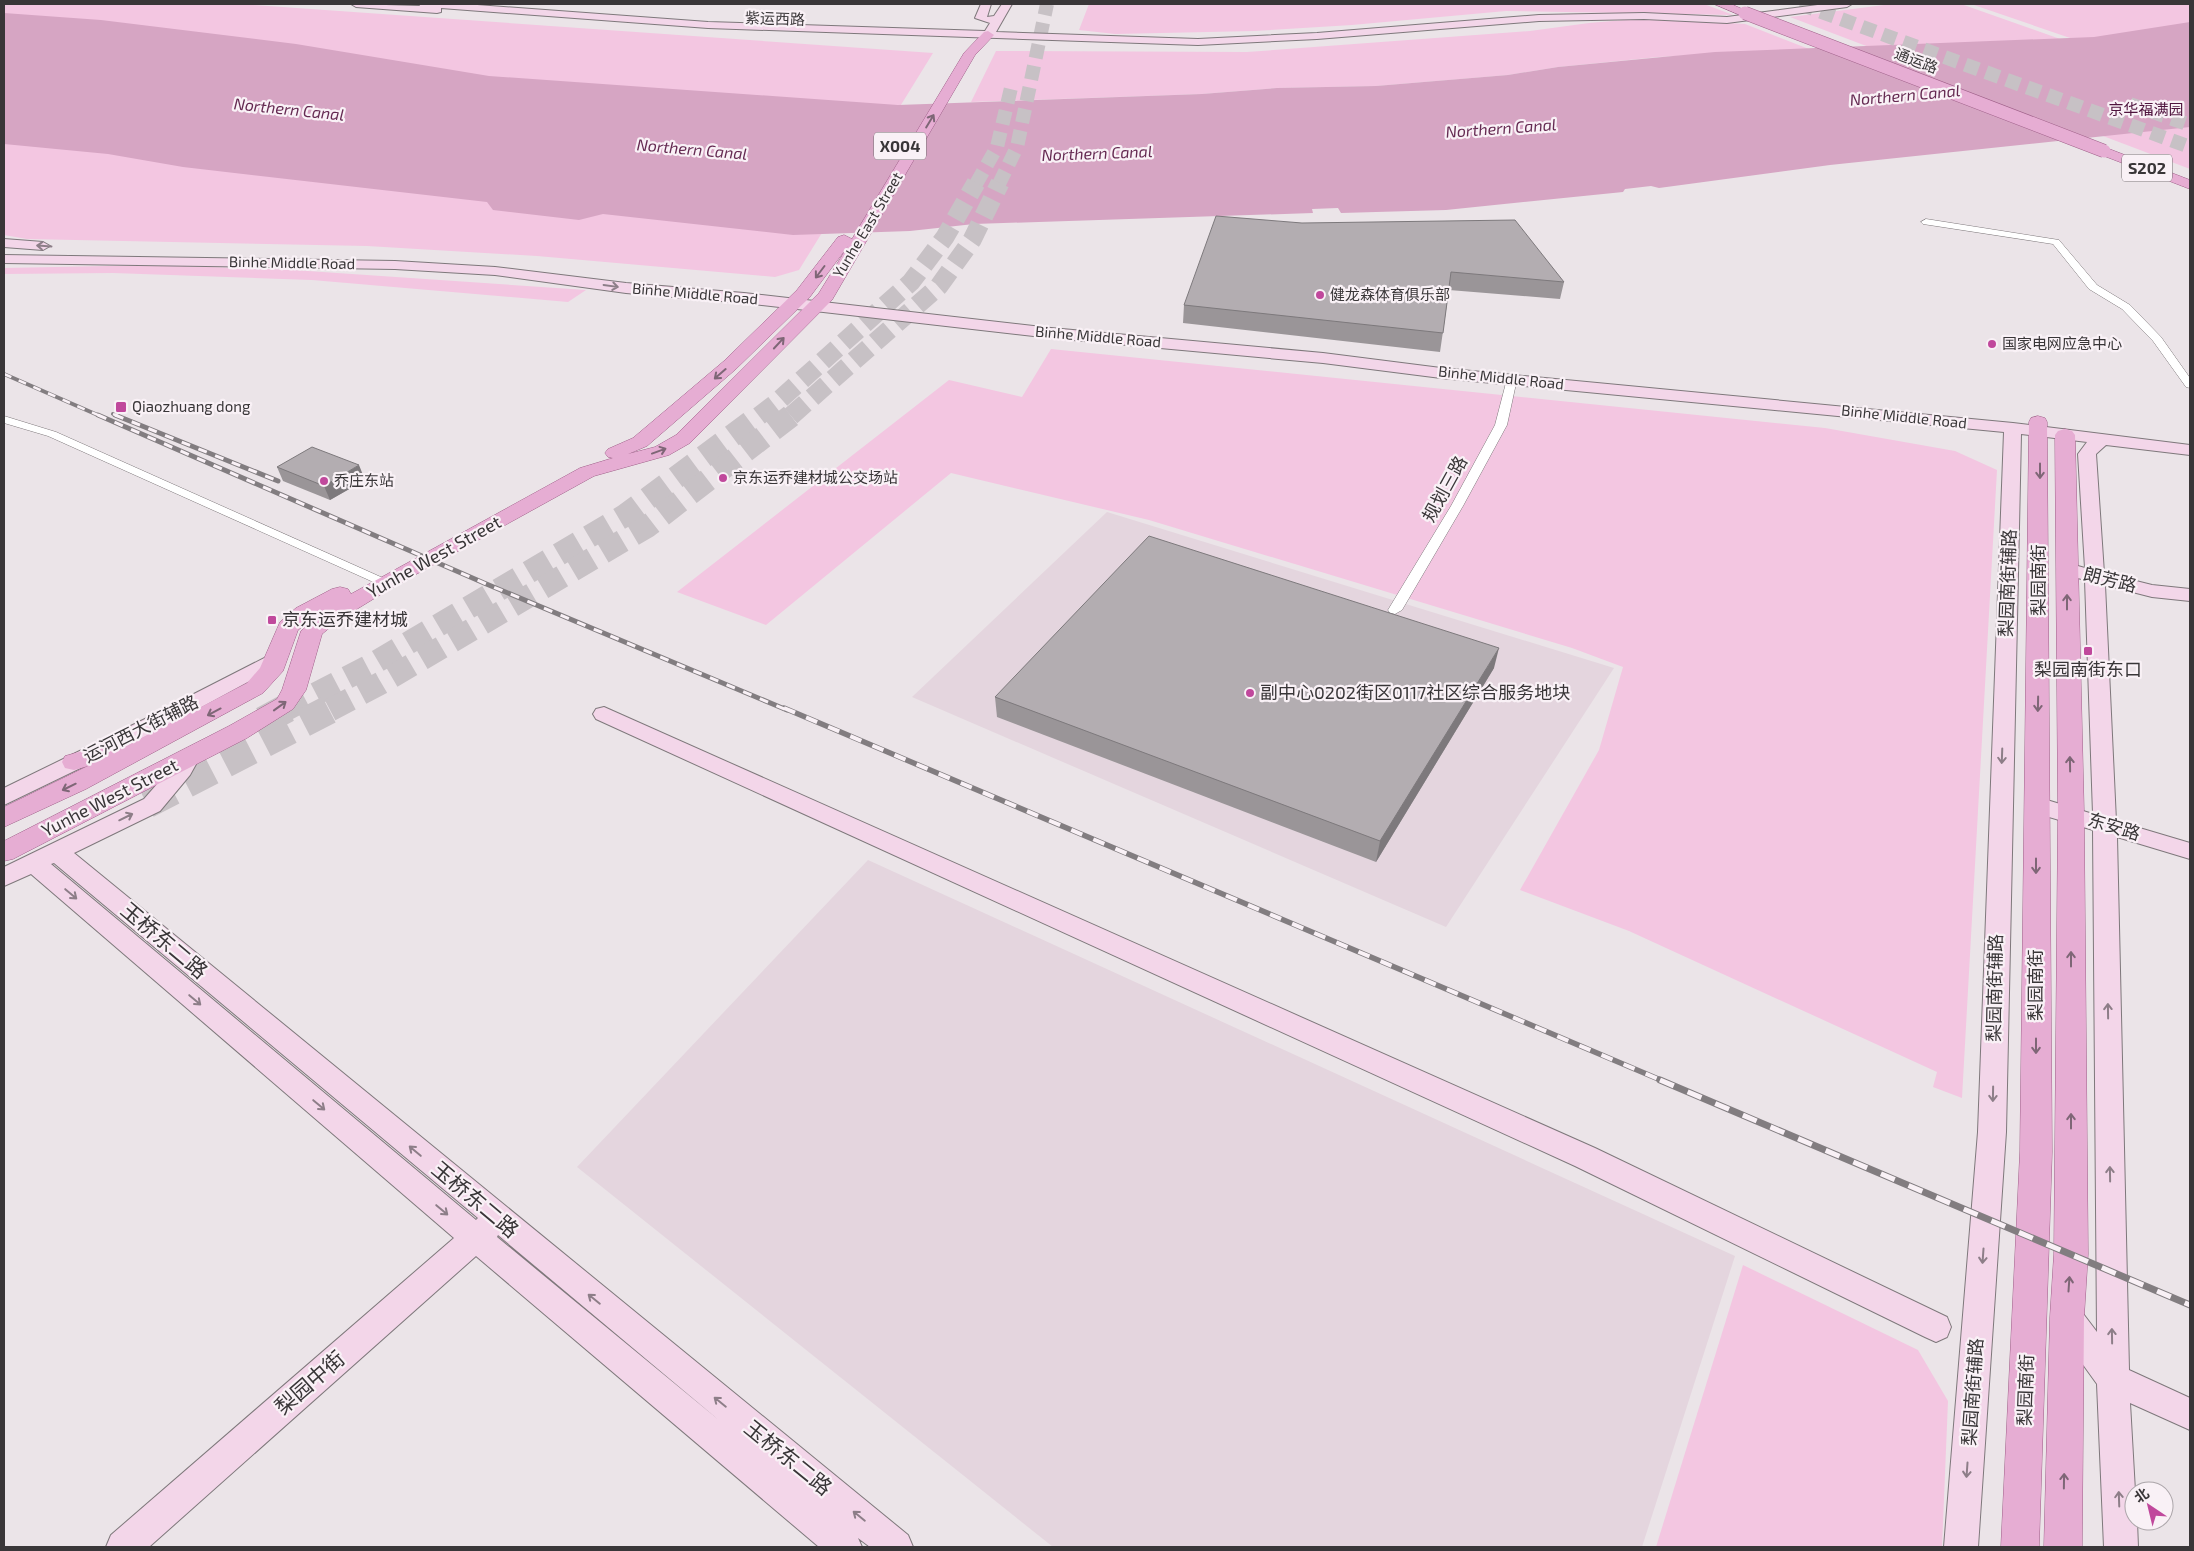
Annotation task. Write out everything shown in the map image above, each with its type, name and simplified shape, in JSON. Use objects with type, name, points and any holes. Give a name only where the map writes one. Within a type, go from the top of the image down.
[{"type":"main road","name":"紫运西路","points":[[356,4],[717,31],[961,46],[986,38],[1174,47],[1257,45],[1611,17],[1658,16],[1727,20],[1847,4]]},
{"type":"main road","name":"紫运西路","points":[[424,4],[961,46]]},
{"type":"main road","name":"Yunhe East Street","points":[[809,300],[853,239],[961,46],[980,4]]},
{"type":"main road","points":[[986,4],[980,18],[987,20],[998,19]]},
{"type":"main road","name":"Yunhe East Street","points":[[961,46],[986,38],[1007,4]]},
{"type":"main road","name":"S202","points":[[1720,4],[1751,13]]},
{"type":"main road","name":"S202","points":[[1734,4],[1751,13]]},
{"type":"main road","name":"通运路","points":[[1751,13],[2109,151]]},
{"type":"main road","name":"S202","points":[[2109,151],[2190,179]]},
{"type":"main road","name":"S202","points":[[2109,151],[2190,184]]},
{"type":"main road","name":"Yunhe East Street","points":[[809,300],[853,239]]},
{"type":"main road","name":"Binhe Middle Road","points":[[4,243],[133,252],[399,259],[500,265],[1131,334],[2044,428],[2102,440],[2190,450]]},
{"type":"main road","name":"Binhe Middle Road","points":[[4,259],[385,265],[495,271],[626,288],[809,300],[1051,333],[1323,358],[1512,379],[2044,428],[2190,437]]},
{"type":"main road","name":"Yunhe West Street","points":[[4,818],[182,728],[256,688],[271,671],[288,627],[299,618],[379,579],[569,480],[587,472],[662,451],[683,439],[809,300]]},
{"type":"main road","name":"梨园南街","points":[[2044,428],[2067,569],[2071,813],[2071,1254],[2067,1317],[2062,1547]]},
{"type":"main road","name":"梨园南街","points":[[2020,1547],[2036,1152],[2037,804],[2044,428]]},
{"type":"main road","name":"梨园南街辅路","points":[[1961,1547],[2044,428]]},
{"type":"main road","points":[[2102,440],[2089,450],[2087,454],[2096,577],[2105,824],[2113,1379],[2121,1547]]},
{"type":"main road","name":"朗芳路","points":[[2067,569],[2152,591],[2190,595]]},
{"type":"main road","name":"Yunhe West Street","points":[[4,852],[189,757],[285,704],[294,690],[304,648],[312,631],[379,579]]},
{"type":"main road","name":"朗芳路","points":[[2152,591],[2190,586]]},
{"type":"main road","name":"运河西大街辅路","points":[[4,797],[153,724],[276,658]]},
{"type":"main road","points":[[604,714],[1585,1157],[1936,1327]]},
{"type":"main road","points":[[74,762],[182,728]]},
{"type":"main road","points":[[4,877],[152,805],[182,770],[189,757]]},
{"type":"main road","name":"东安路","points":[[2037,804],[2190,851]]},
{"type":"main road","name":"玉桥东二路","points":[[45,857],[486,1229],[845,1547]]},
{"type":"main road","name":"玉桥东二路","points":[[486,1229],[896,1547]]},
{"type":"main road","name":"梨园中街","points":[[123,1547],[486,1229]]},
{"type":"main road","points":[[2067,1317],[2113,1379],[2190,1414]]},
{"type":"street","points":[[1926,222],[2056,242],[2093,287],[2126,306],[2158,339],[2190,385]]},
{"type":"street","name":"规划三路","points":[[1395,610],[1457,506],[1501,425],[1512,379]]},
{"type":"street","points":[[4,419],[52,434],[379,579]]},
{"type":"shaded area","points":[[1107,512],[1614,668],[1446,927],[912,697]]},
{"type":"shaded area","points":[[868,860],[1735,1256],[1642,1547],[1053,1547],[577,1167]]},
{"type":"green space","points":[[4,4],[240,4],[933,53],[799,270],[775,277],[537,256],[367,246],[27,239],[4,235]]},
{"type":"green space","points":[[1089,4],[1704,4],[1733,15],[1506,11],[1352,25],[1254,31],[1115,34],[1079,30]]},
{"type":"green space","name":"京华福满园","points":[[1880,4],[1961,4],[2190,85],[2190,169],[1790,17],[1884,5]]},
{"type":"green space","points":[[1971,4],[2190,4],[2190,79]]},
{"type":"green space","points":[[1649,18],[1745,24],[1809,49],[1658,57],[1558,67],[1508,75],[1376,86],[1277,88],[1202,94],[971,102],[996,51],[1247,52],[1530,31],[1589,23]]},
{"type":"green space","points":[[158,265],[293,270],[586,290],[568,302],[312,280],[113,273],[4,274],[4,268]]},
{"type":"green space","points":[[1051,349],[1825,428],[1955,451],[1997,470],[1962,1098],[1933,1087],[1937,1072],[1629,931],[1520,890],[1599,750],[1623,667],[1572,648],[1149,520],[951,473],[766,625],[677,592],[949,380],[1022,397]]},
{"type":"green space","points":[[1743,1265],[1918,1350],[1948,1401],[1942,1547],[1656,1547]]},
{"type":"water","name":"Northern Canal","points":[[4,13],[101,20],[296,44],[489,76],[898,105],[1202,94],[1277,88],[1376,86],[1508,75],[1558,67],[1715,52],[2094,37],[2190,22],[2190,127],[1830,165],[1659,188],[1651,186],[1625,189],[1623,192],[1446,210],[1341,213],[1338,208],[1312,209],[1313,213],[974,224],[910,231],[793,235],[603,214],[579,220],[493,210],[487,202],[183,167],[108,154],[4,144]]},
{"type":"building","name":"健龙森体育俱乐部","points":[[1216,216],[1302,223],[1515,220],[1564,282],[1451,272],[1443,333],[1184,305]]},
{"type":"building","points":[[312,447],[359,465],[324,486],[277,467]]},
{"type":"building","name":"副中心0202街区0117社区综合服务地块","points":[[1149,536],[1499,648],[1380,841],[995,697]]},
{"type":"tunnel","points":[[999,184],[1017,147],[1047,4]]},
{"type":"tunnel","points":[[1800,4],[2190,147]]},
{"type":"tunnel","points":[[976,184],[997,147],[1011,88]]},
{"type":"tunnel","points":[[2130,104],[2190,125]]},
{"type":"tunnel","points":[[759,416],[911,282],[945,237],[976,183]]},
{"type":"tunnel","points":[[791,416],[939,286],[972,240],[1000,183]]},
{"type":"tunnel","points":[[285,710],[369,666],[624,516],[760,415]]},
{"type":"tunnel","points":[[330,710],[381,683],[648,526],[792,415]]},
{"type":"tunnel","points":[[263,721],[287,708]]},
{"type":"tunnel","points":[[147,804],[332,708]]},
{"type":"railway","points":[[4,374],[100,416]]},
{"type":"railway","points":[[113,414],[118,416]]},
{"type":"railway","points":[[98,415],[484,583],[787,710]]},
{"type":"railway","points":[[115,415],[278,481]]},
{"type":"railway","points":[[784,708],[1663,1081]]},
{"type":"railway","points":[[1660,1080],[2190,1305]]},
{"type":"place","name":"健龙森体育俱乐部","points":[[1320,295]]},
{"type":"place","name":"国家电网应急中心","points":[[1992,344]]},
{"type":"place","name":"Qiaozhuang dong","points":[[121,407]]},
{"type":"place","name":"京东运乔建材城公交场站","points":[[723,478]]},
{"type":"place","name":"乔庄东站","points":[[324,481]]},
{"type":"place","name":"京东运乔建材城","points":[[272,620]]},
{"type":"place","name":"梨园南街东口","points":[[2088,651]]},
{"type":"place","name":"副中心0202街区0117社区综合服务地块","points":[[1250,693]]}]
